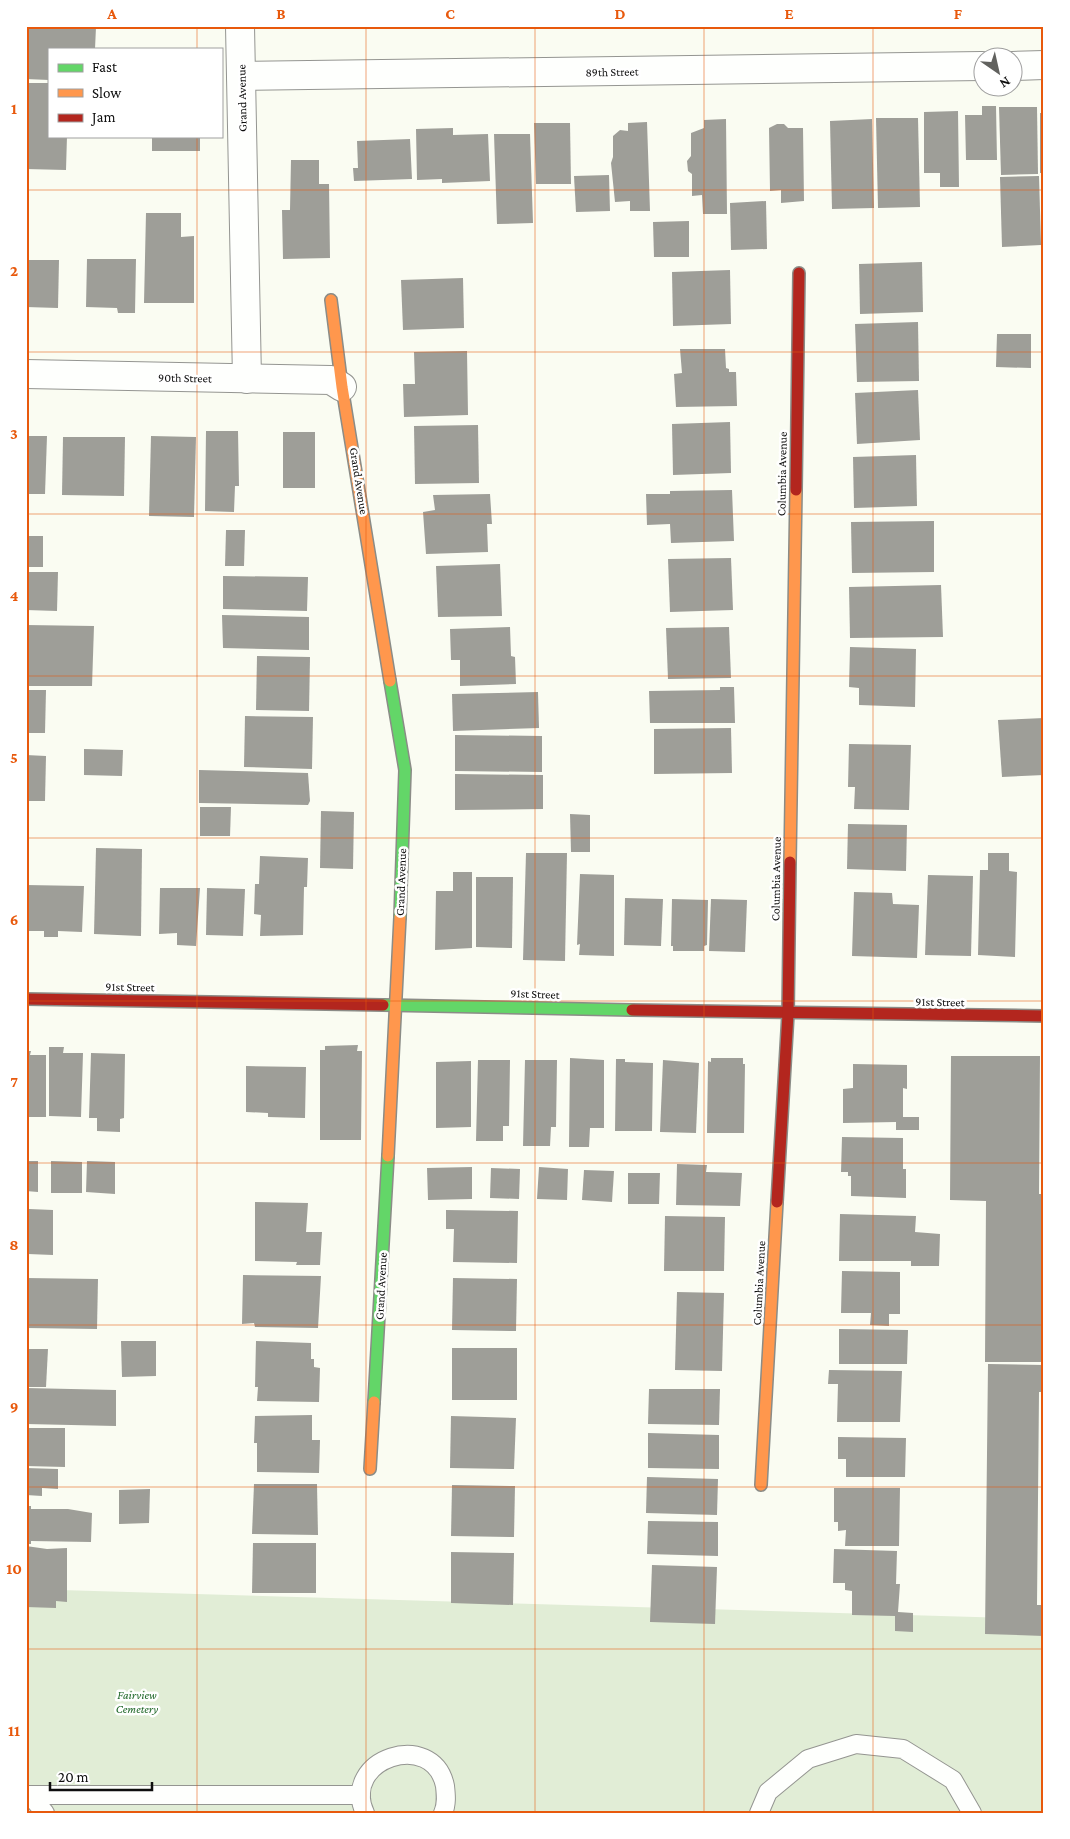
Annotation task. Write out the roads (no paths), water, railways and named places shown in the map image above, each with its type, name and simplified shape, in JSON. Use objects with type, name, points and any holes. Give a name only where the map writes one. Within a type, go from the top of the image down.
[{"type":"street","name":"Grand Avenue","points":[[240,26],[247,379]]},
{"type":"street","points":[[1022,66],[1044,65]]},
{"type":"street","name":"89th Street","points":[[241,76],[972,66]]},
{"type":"street","name":"Columbia Avenue","points":[[761,1485],[788,1014],[799,274]]},
{"type":"street","name":"Grand Avenue","points":[[330,300],[342,388],[405,770],[398,1004],[370,1468]]},
{"type":"street","name":"90th Street","points":[[26,374],[331,380],[342,388]]},
{"type":"street","name":"91st Street","points":[[26,999],[398,1004],[788,1014],[1044,1016]]},
{"type":"lane","points":[[759,1813],[768,1792],[808,1758],[856,1744],[903,1749],[953,1780],[972,1813]]},
{"type":"lane","points":[[364,1813],[361,1795],[364,1781],[372,1769],[383,1760],[396,1755],[411,1754],[425,1760],[436,1768],[444,1780],[446,1795],[443,1813]]},
{"type":"lane","points":[[28,1795],[361,1795]]},
{"type":"lane","points":[[28,1795],[45,1813]]},
{"type":"park label","name":"Fairview Cemetery","points":[[137,1702]]}]
